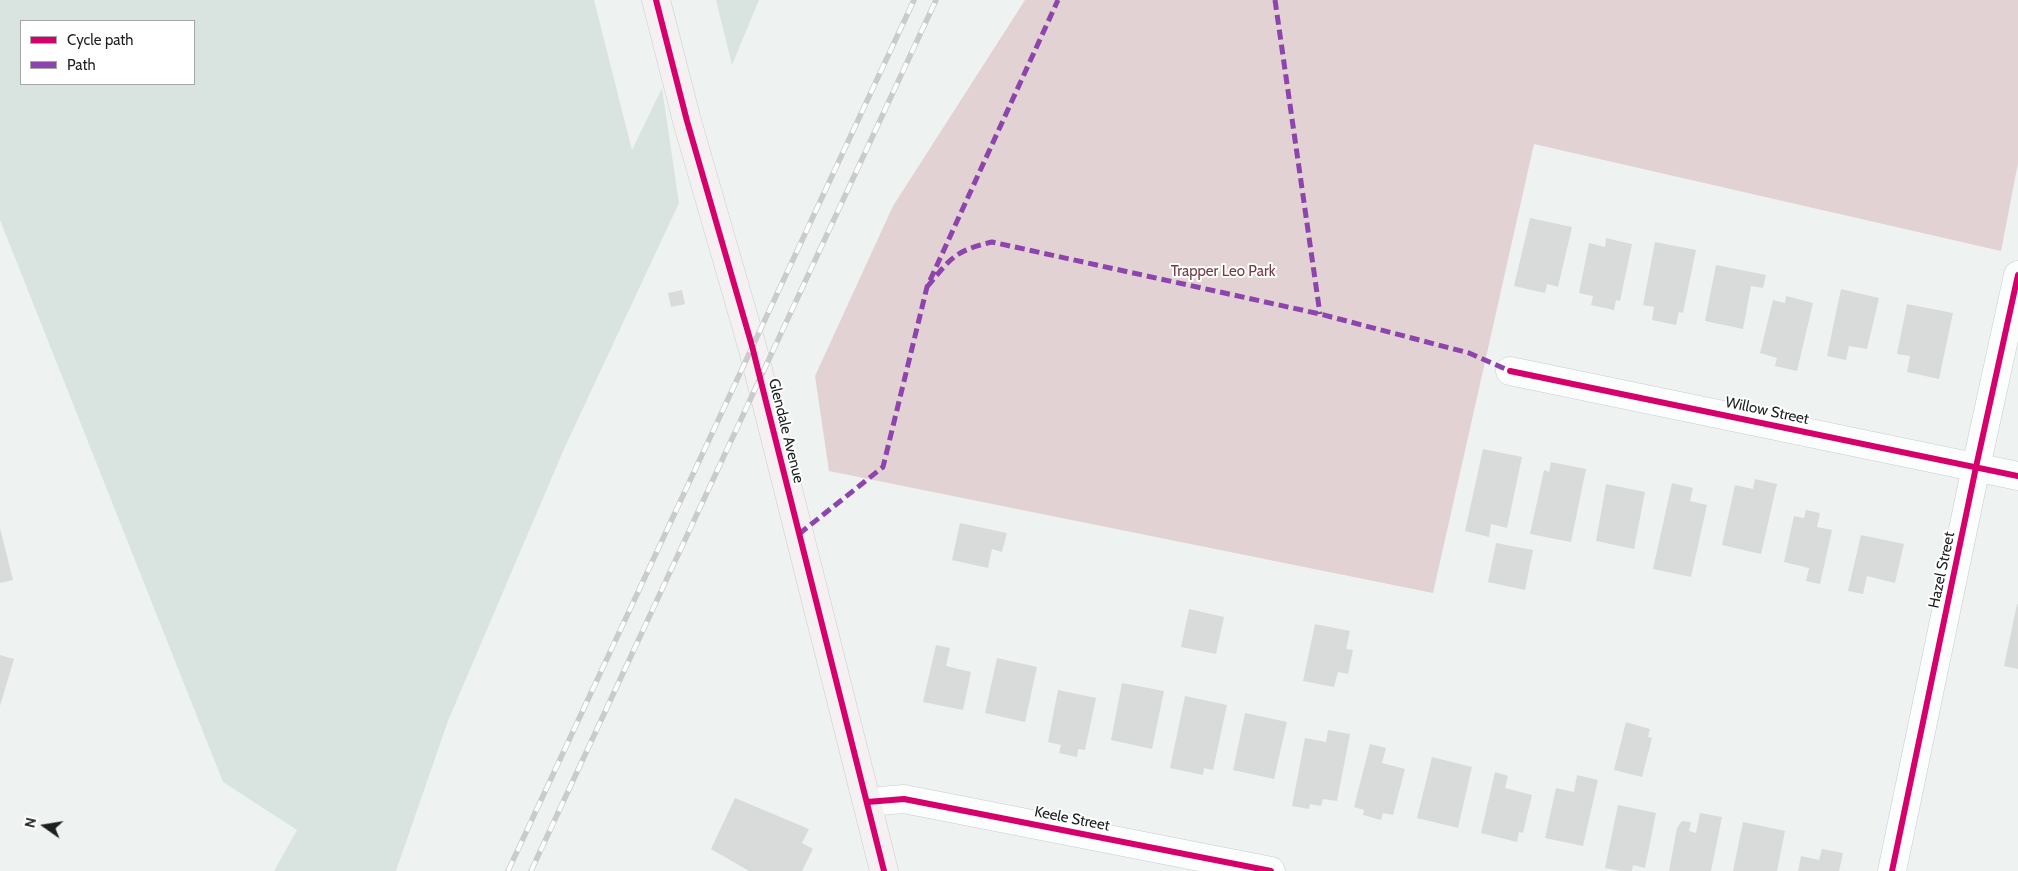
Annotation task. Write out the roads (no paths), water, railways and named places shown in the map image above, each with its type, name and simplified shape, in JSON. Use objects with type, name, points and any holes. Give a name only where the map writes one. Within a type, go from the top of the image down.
[{"type":"main road","name":"Glendale Avenue","points":[[656,0],[687,121],[752,346],[884,871]]},
{"type":"street","name":"Hazel Street","points":[[1892,871],[2018,275]]},
{"type":"street","name":"Willow Street","points":[[1510,371],[2018,476]]},
{"type":"street","name":"Keele Street","points":[[867,802],[904,798],[1271,871]]},
{"type":"railway","points":[[508,871],[914,0]]},
{"type":"railway","points":[[531,871],[936,0]]},
{"type":"park label","name":"Trapper Leo Park","points":[[1223,272]]}]
